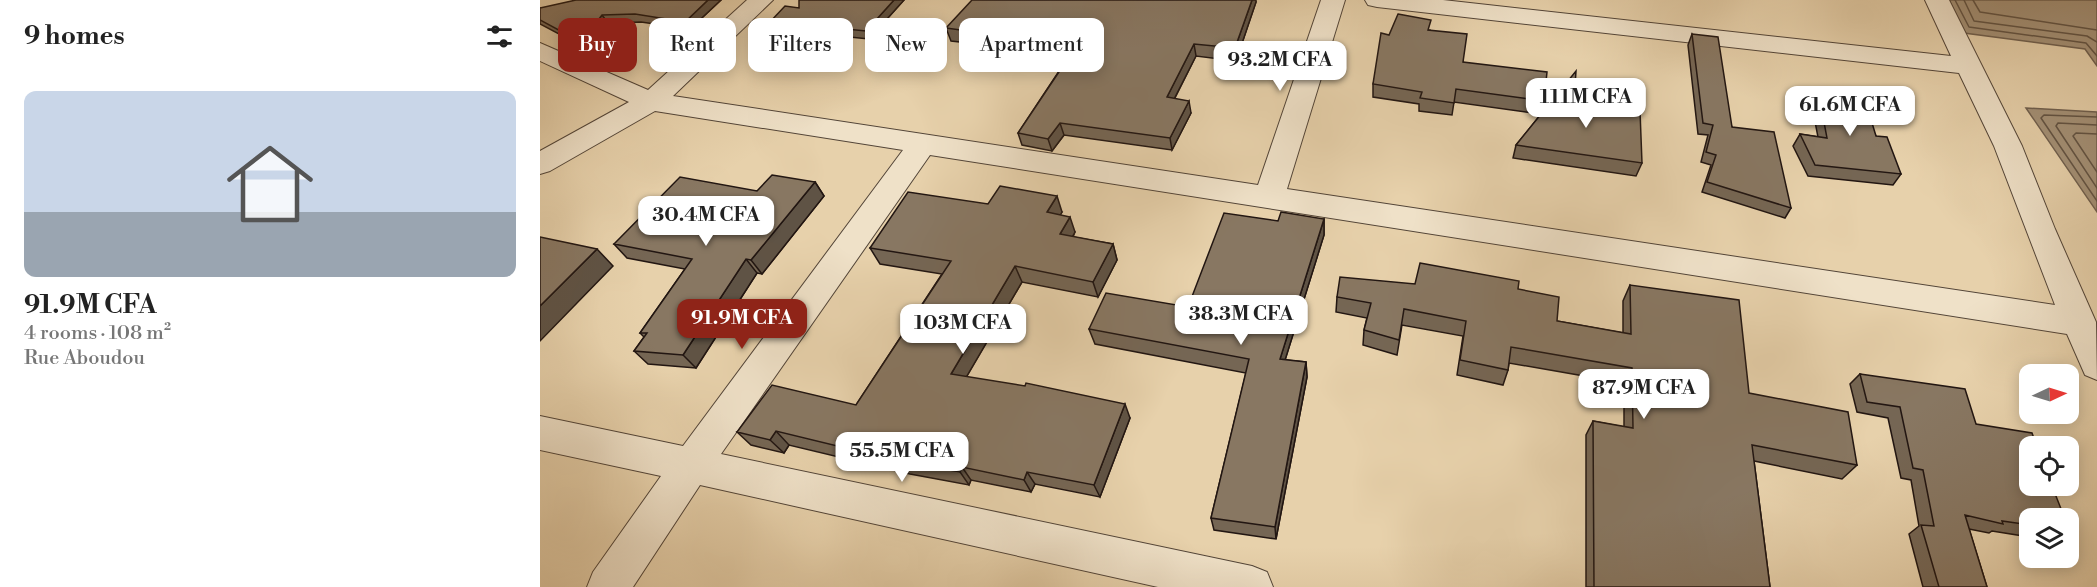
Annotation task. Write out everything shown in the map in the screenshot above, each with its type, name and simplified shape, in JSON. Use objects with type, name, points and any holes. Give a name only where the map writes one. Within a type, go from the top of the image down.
[{"type":"street","points":[[540,164],[651,102],[761,0]]},
{"type":"street","points":[[1269,198],[1333,0]]},
{"type":"street","points":[[1377,0],[1969,66]]},
{"type":"street","points":[[1937,0],[2008,146],[2097,365]]},
{"type":"street","points":[[540,51],[651,102],[2079,322]]},
{"type":"street","points":[[608,587],[690,467],[922,145]]},
{"type":"street","points":[[540,433],[1252,587]]},
{"type":"water","points":[[1949,0],[2097,0],[2097,66],[2085,49],[1964,33]]},
{"type":"water","points":[[2026,108],[2097,112],[2097,212]]},
{"type":"building","points":[[576,0],[708,0],[689,18],[660,18],[635,14],[602,15],[600,18],[558,18],[558,30],[540,20],[540,8]]},
{"type":"building","points":[[799,0],[894,0],[878,18],[865,18],[865,31],[853,30],[853,18],[774,18],[785,6],[799,8]]},
{"type":"building","points":[[972,0],[1252,0],[1235,48],[1194,44],[1167,97],[1189,101],[1170,138],[1060,123],[1048,139],[1018,133],[1059,72],[1104,72],[1104,18],[959,18],[959,30],[947,27]]},
{"type":"building","points":[[1398,14],[1431,20],[1428,30],[1467,34],[1463,62],[1547,72],[1544,101],[1456,89],[1454,103],[1420,98],[1422,92],[1373,84],[1381,33],[1389,35]]},
{"type":"building","points":[[1692,34],[1718,37],[1732,127],[1774,132],[1791,208],[1707,182],[1716,155],[1706,152],[1713,125],[1703,123]]},
{"type":"building","points":[[1576,71],[1574,102],[1640,111],[1642,163],[1516,145]]},
{"type":"building","points":[[1818,90],[1853,94],[1854,98],[1865,100],[1876,136],[1887,137],[1901,174],[1815,165],[1800,134],[1827,138]]},
{"type":"building","points":[[772,175],[815,182],[751,260],[746,259],[683,355],[634,351],[647,333],[640,333],[692,259],[614,244],[680,177],[757,191]]},
{"type":"building","points":[[1000,186],[1057,196],[1047,212],[1070,217],[1060,234],[1113,244],[1093,282],[1015,266],[951,374],[1025,386],[1026,383],[1125,404],[1094,485],[1027,472],[1024,480],[962,467],[960,472],[899,461],[776,431],[770,440],[737,432],[772,385],[856,405],[951,261],[870,248],[908,192],[988,204]]},
{"type":"building","points":[[1281,212],[1324,219],[1280,359],[1306,362],[1275,527],[1211,518],[1249,359],[1089,329],[1106,293],[1188,307],[1224,213],[1278,221]]},
{"type":"building","points":[[540,237],[597,249],[540,306]]},
{"type":"building","points":[[1420,263],[1519,281],[1518,289],[1559,297],[1557,321],[1631,334],[1630,285],[1739,300],[1749,393],[1848,412],[1857,465],[1752,445],[1770,587],[1594,587],[1593,421],[1633,428],[1632,368],[1511,347],[1508,370],[1460,360],[1466,321],[1404,309],[1399,340],[1364,330],[1371,303],[1337,297],[1340,277],[1415,284]]},
{"type":"building","points":[[1860,374],[1965,389],[1976,424],[2032,433],[2033,436],[2019,436],[2019,496],[2056,496],[2061,508],[2019,508],[2019,523],[2002,521],[2003,524],[1965,515],[1987,587],[1939,587],[1921,525],[1934,526],[1923,470],[1913,468],[1900,407],[1867,402]]}]
